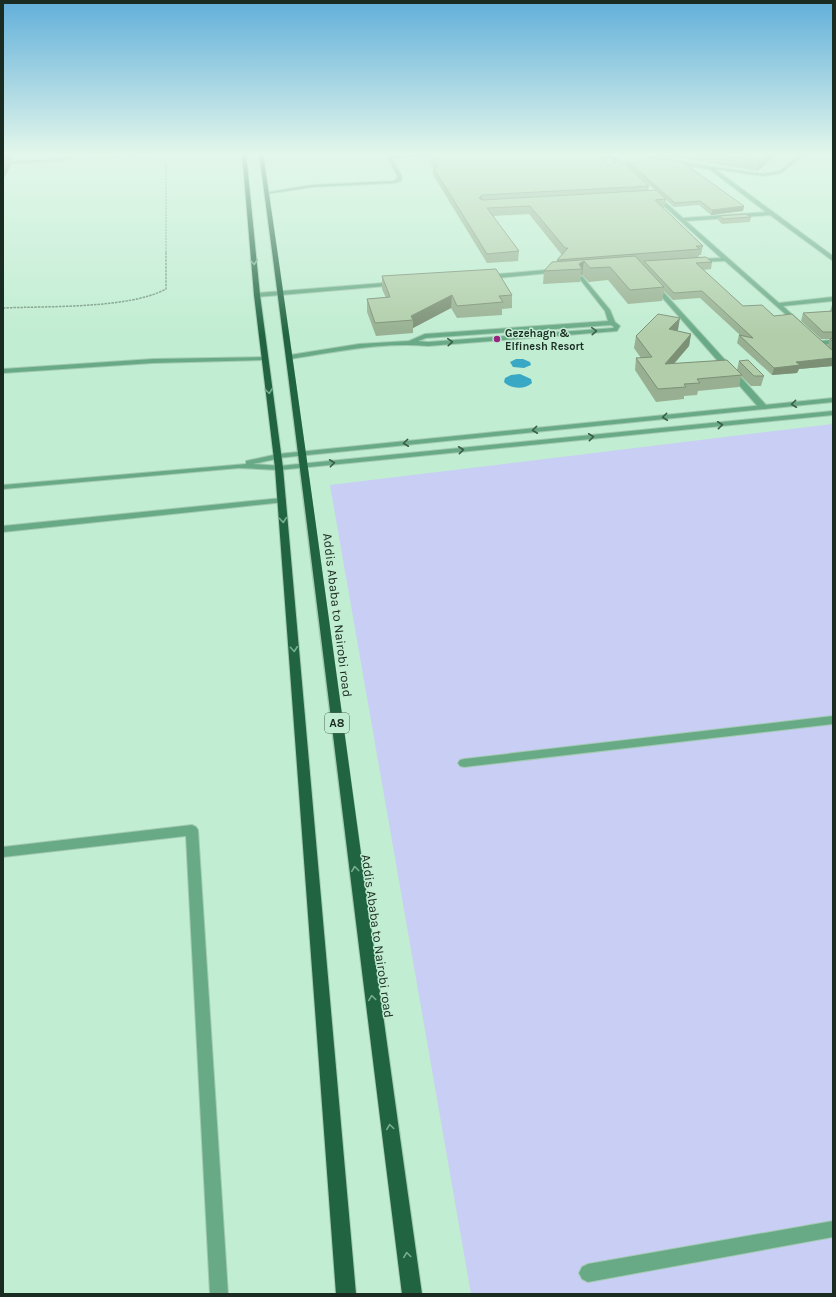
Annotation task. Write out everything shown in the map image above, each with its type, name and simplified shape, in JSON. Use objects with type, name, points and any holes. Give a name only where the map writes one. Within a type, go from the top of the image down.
[{"type":"highway","points":[[250,214],[264,360],[278,456],[282,500],[346,1294]]},
{"type":"highway","name":"Addis Ababa to Nairobi road","points":[[269,214],[305,466],[356,878],[412,1294]]},
{"type":"street","points":[[675,214],[802,327]]},
{"type":"street","points":[[682,220],[753,214]]},
{"type":"street","points":[[772,214],[833,259]]},
{"type":"street","points":[[689,261],[727,259]]},
{"type":"street","points":[[478,278],[564,270]]},
{"type":"street","points":[[290,357],[378,344],[411,342],[428,344],[617,329],[617,326],[612,323],[608,311],[582,278]]},
{"type":"street","points":[[651,282],[762,407]]},
{"type":"street","points":[[257,295],[406,283]]},
{"type":"street","points":[[779,305],[833,299]]},
{"type":"street","points":[[813,338],[821,346],[833,342]]},
{"type":"street","points":[[3,371],[153,361],[264,360]]},
{"type":"street","points":[[239,466],[278,456],[303,453],[833,400]]},
{"type":"street","points":[[3,487],[239,466],[279,468],[305,466],[833,413]]},
{"type":"street","points":[[3,529],[282,500]]},
{"type":"street","points":[[464,763],[833,720]]},
{"type":"street","points":[[3,852],[192,830],[219,1294]]},
{"type":"street","points":[[588,1273],[833,1229]]},
{"type":"path","points":[[3,308],[133,300],[161,294],[166,289],[166,214]]},
{"type":"shaded area","points":[[516,359],[523,359],[530,362],[531,365],[524,368],[513,367],[510,362]]},
{"type":"shaded area","points":[[520,374],[531,379],[532,383],[526,387],[518,388],[510,386],[504,382],[505,378],[511,375]]},
{"type":"shaded area","points":[[833,424],[833,1294],[471,1294],[330,485]]},
{"type":"building","points":[[462,214],[491,214],[519,251],[487,254]]},
{"type":"building","points":[[536,214],[669,214],[703,246],[696,246],[700,249],[557,260],[568,248],[565,248]]},
{"type":"building","points":[[746,214],[751,217],[723,219],[719,216]]},
{"type":"building","points":[[635,256],[664,287],[630,290],[610,267],[590,268],[584,261],[579,264],[582,269],[544,271],[552,262]]},
{"type":"building","points":[[706,257],[712,262],[696,263],[743,306],[762,305],[774,316],[792,314],[833,351],[833,358],[796,362],[800,365],[774,368],[739,335],[753,338],[702,291],[674,293],[644,261]]},
{"type":"building","points":[[496,269],[512,295],[499,296],[503,302],[457,306],[452,295],[411,316],[413,320],[375,323],[367,299],[390,297],[382,276]]},
{"type":"building","points":[[833,311],[833,332],[823,332],[803,313]]},
{"type":"building","points":[[658,314],[680,318],[669,329],[691,334],[665,364],[727,360],[742,375],[697,379],[700,383],[684,384],[686,387],[658,389],[636,358],[652,357],[636,336]]},
{"type":"building","points":[[748,360],[764,376],[754,376],[739,361]]},
{"type":"place","name":"Gezehagn & Elfinesh Resort","points":[[497,339]]}]
